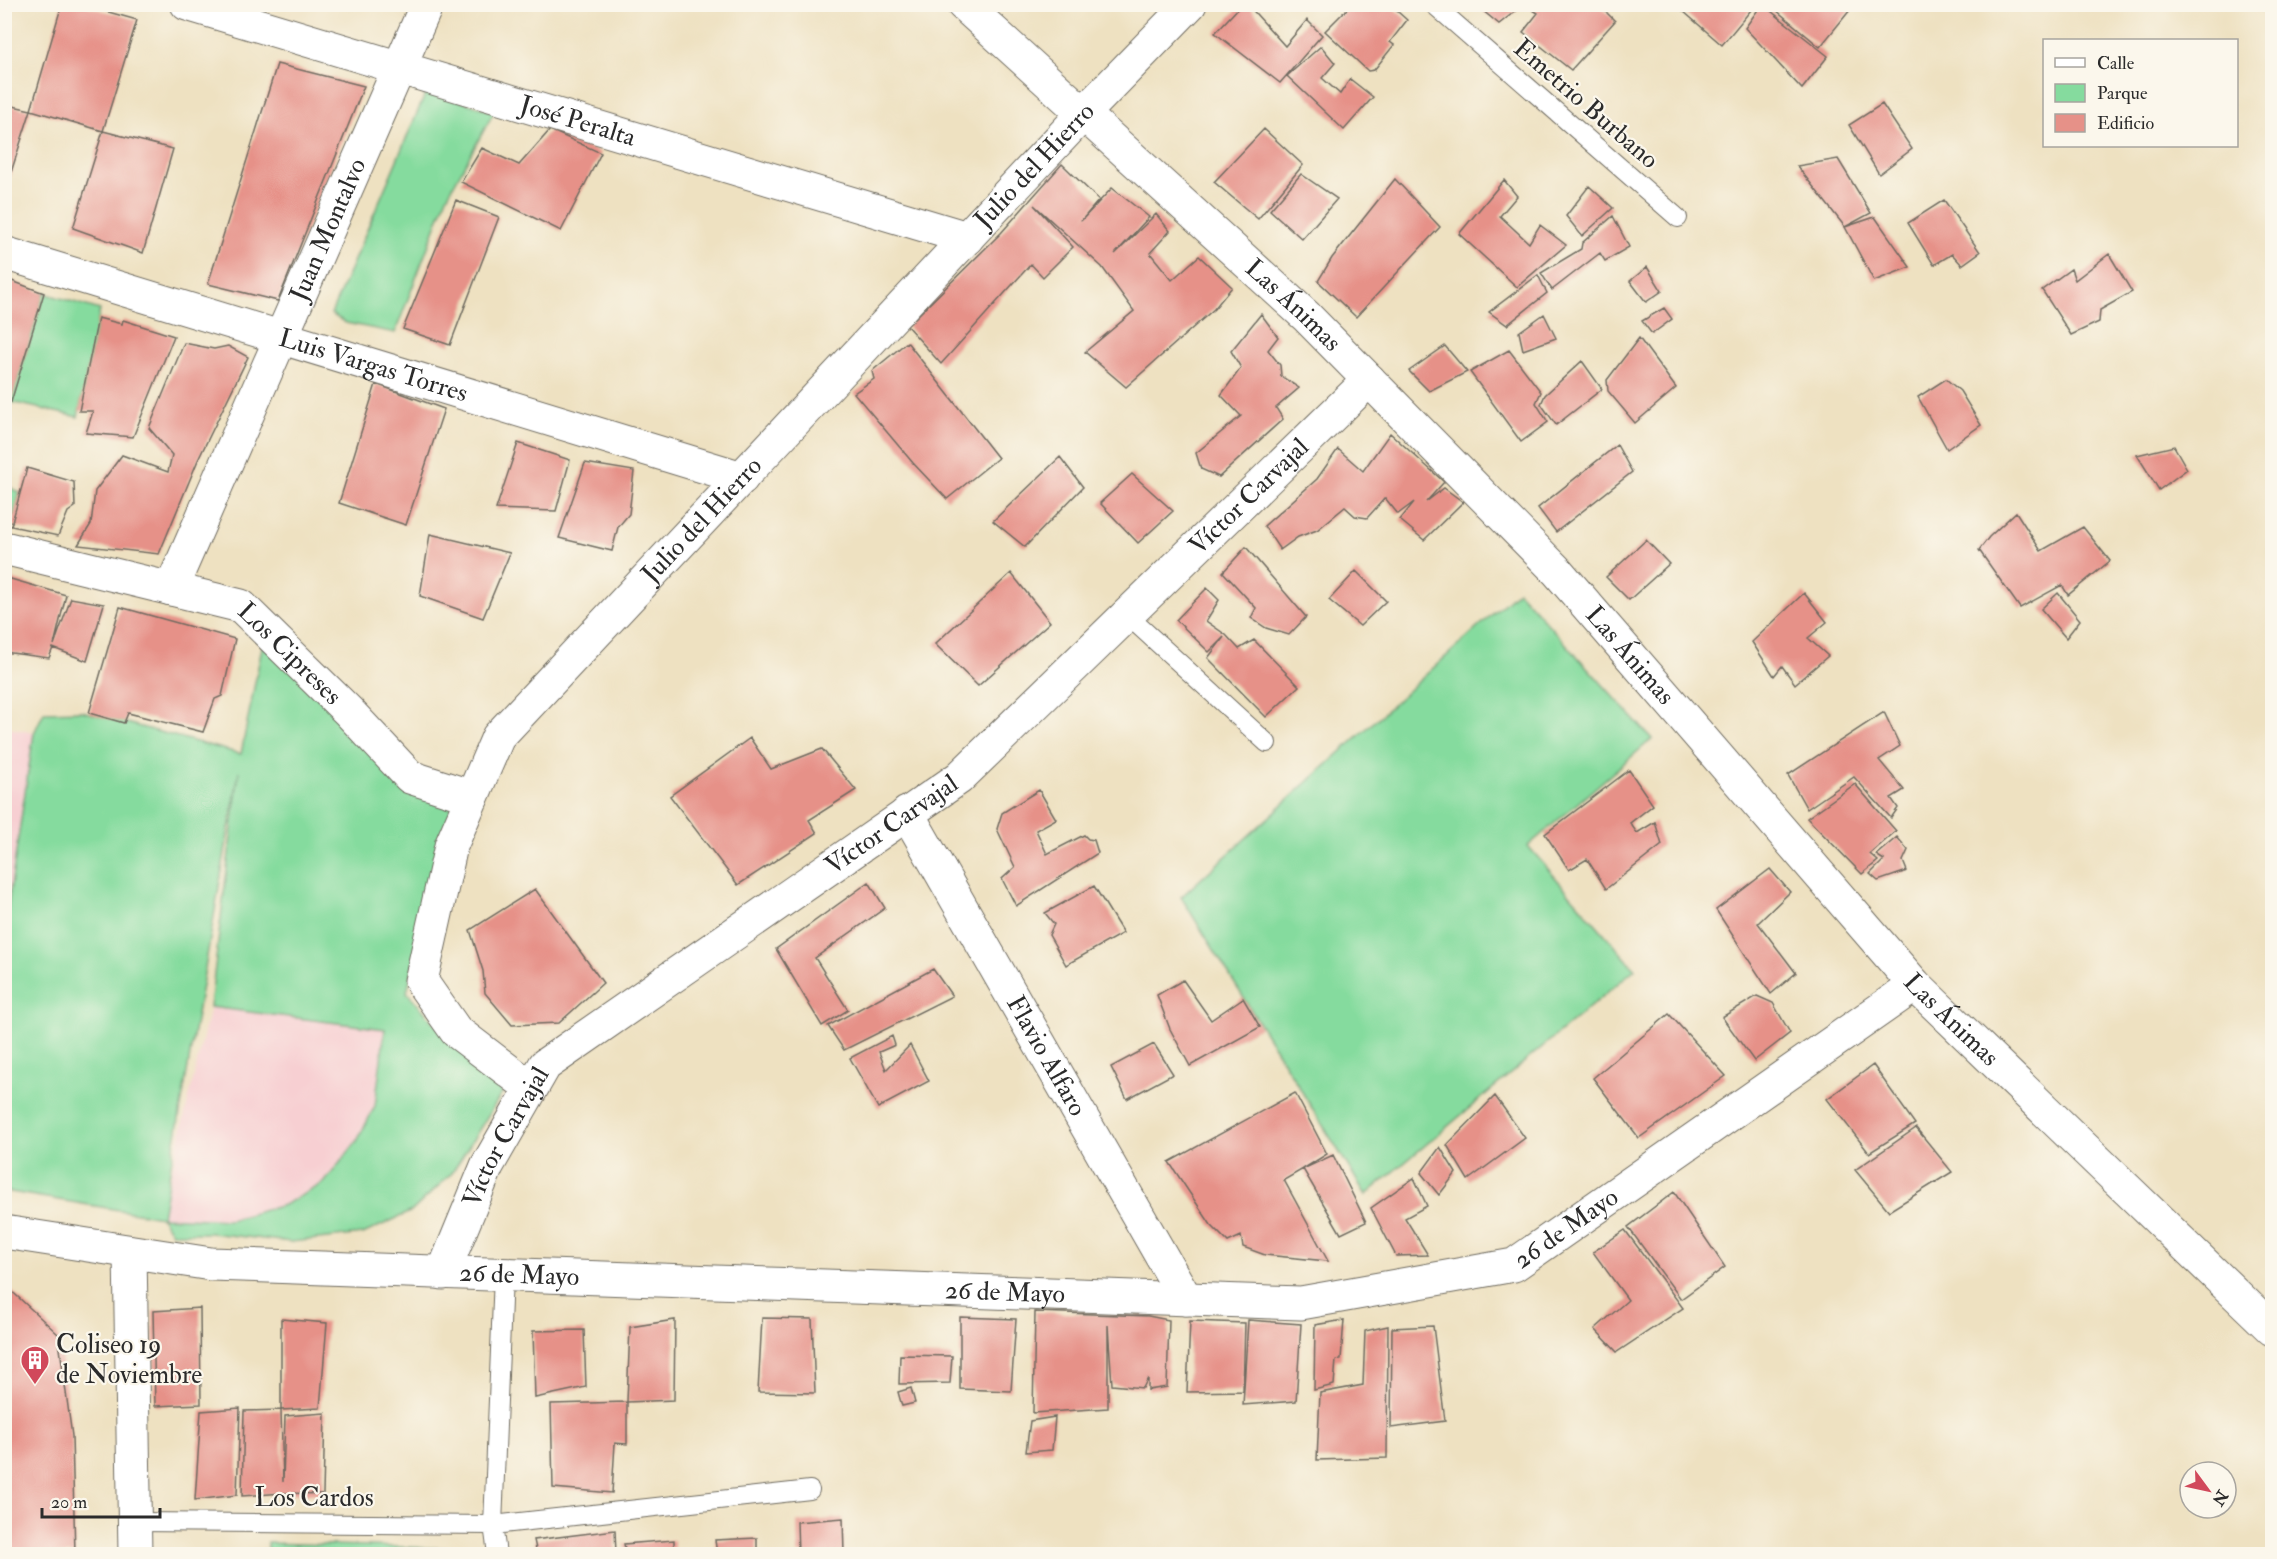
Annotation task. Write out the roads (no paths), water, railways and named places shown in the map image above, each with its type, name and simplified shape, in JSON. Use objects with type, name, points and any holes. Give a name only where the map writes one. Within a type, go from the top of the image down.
[{"type":"street","name":"José Peralta","points":[[188,4],[967,238]]},
{"type":"street","name":"Juan Montalvo","points":[[171,589],[427,4]]},
{"type":"street","name":"Las Ánimas","points":[[963,4],[1306,316],[1370,380],[1558,572],[1915,986],[2272,1329]]},
{"type":"street","name":"Julio del Hierro","points":[[531,1088],[456,1031],[421,981],[452,846],[498,737],[1083,114],[1190,4]]},
{"type":"street","name":"Luis Vargas Torres","points":[[4,253],[742,478]]},
{"type":"street","name":"Víctor Carvajal","points":[[443,1273],[487,1167],[545,1065],[959,778],[1370,380]]},
{"type":"street","name":"Los Cipreses","points":[[4,548],[241,606],[348,711],[410,777],[472,798]]},
{"type":"street","name":"Flavio Alfaro","points":[[908,813],[1186,1299]]},
{"type":"street","name":"26 de Mayo","points":[[4,1232],[212,1264],[1301,1303],[1514,1265],[1915,986]]},
{"type":"street","points":[[130,1251],[135,1554]]},
{"type":"lane","name":"Emetrio Burbano","points":[[1433,4],[1678,218]]},
{"type":"lane","points":[[1127,615],[1267,743]]},
{"type":"lane","points":[[497,1554],[493,1525],[503,1275]]},
{"type":"lane","name":"Los Cardos","points":[[134,1522],[493,1525],[810,1490]]},
{"type":"place","name":"Coliseo 19 de Noviembre","points":[[35,1386]]}]
